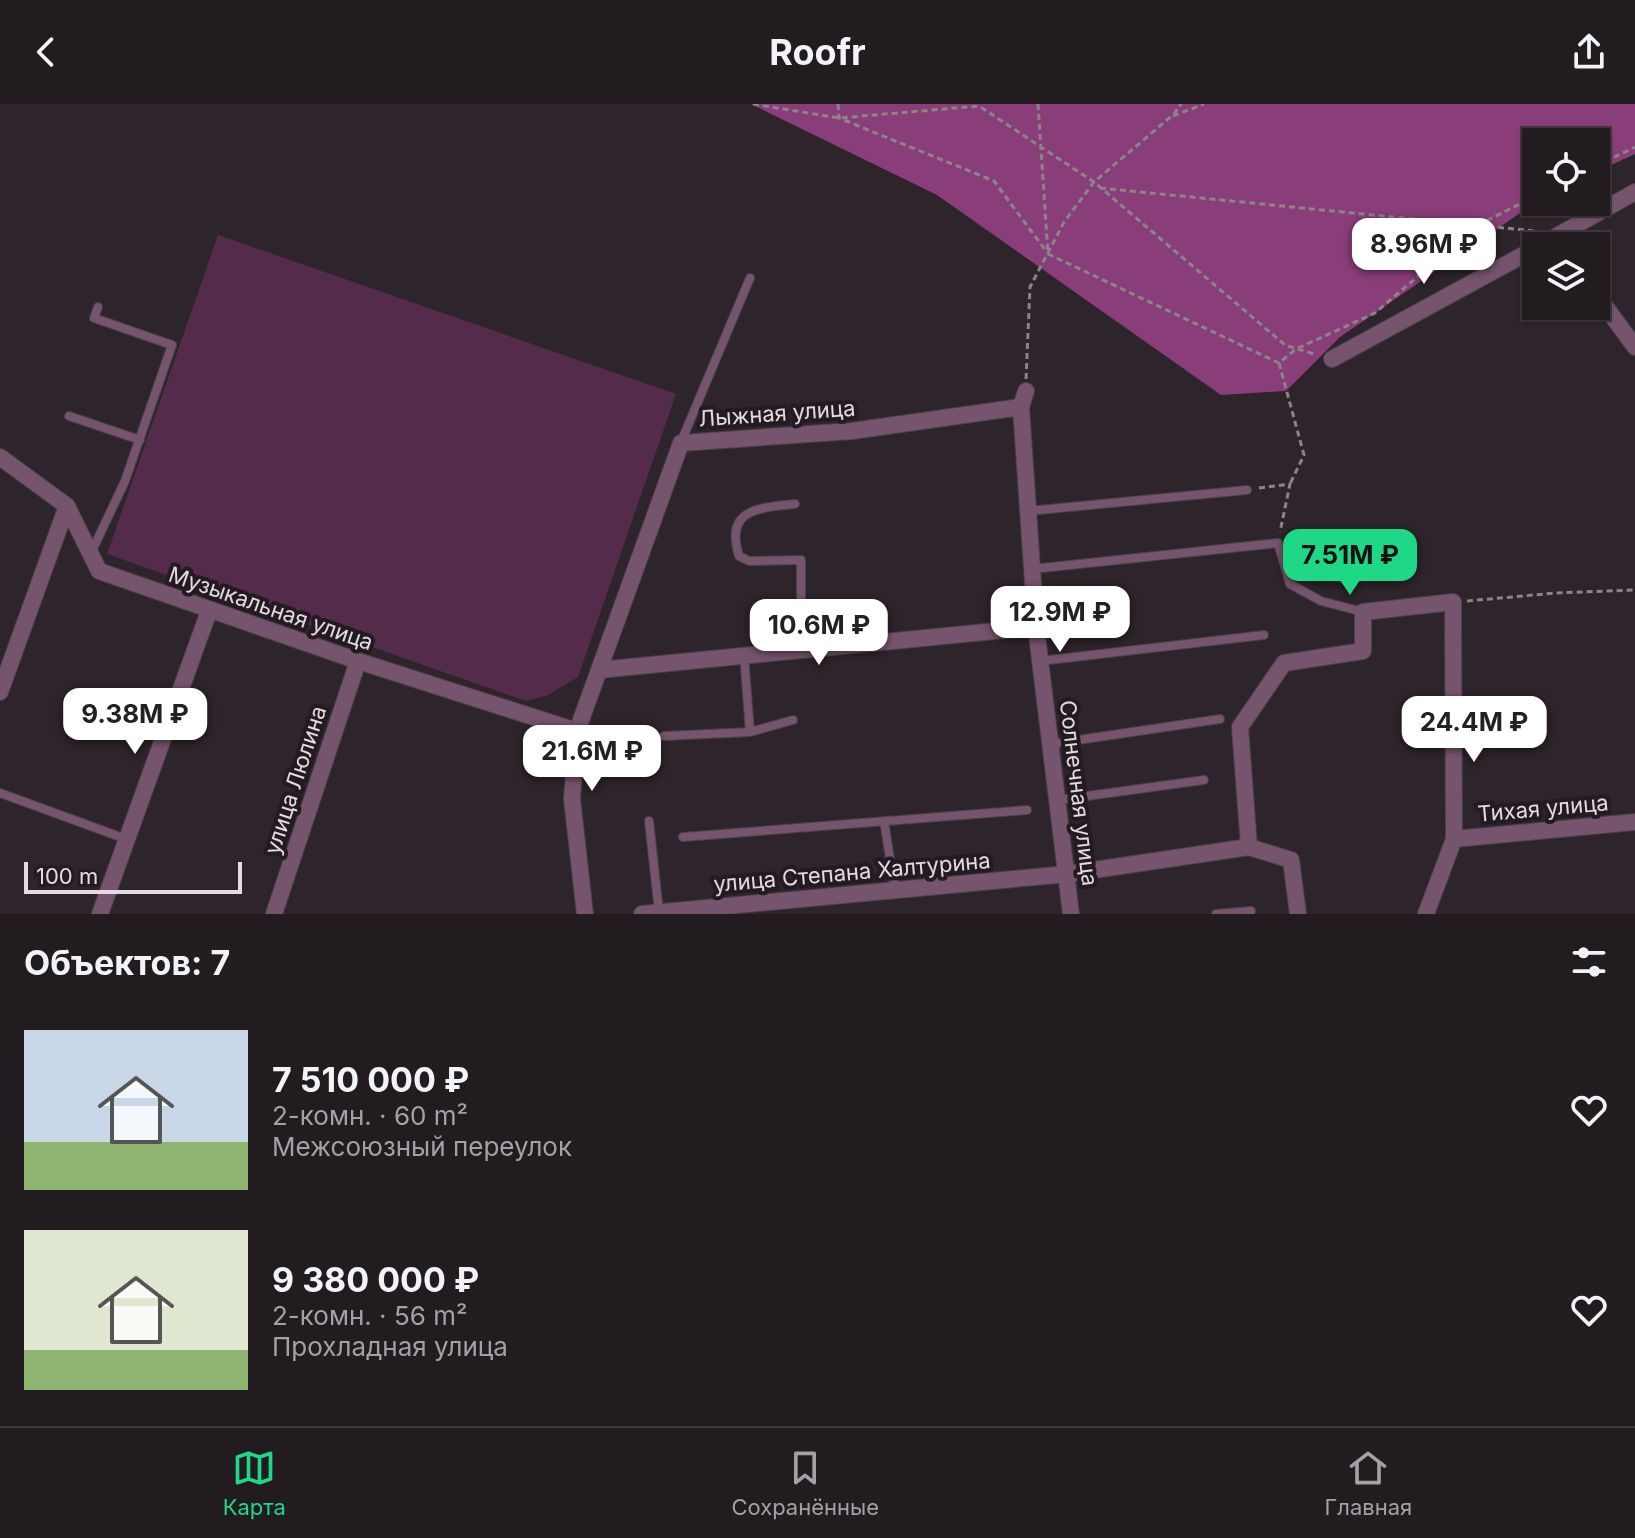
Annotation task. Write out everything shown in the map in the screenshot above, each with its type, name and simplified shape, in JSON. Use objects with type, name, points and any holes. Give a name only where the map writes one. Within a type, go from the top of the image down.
[{"type":"street","points":[[1573,232],[1635,192]]},
{"type":"street","points":[[1332,359],[1522,250]]},
{"type":"street","points":[[1610,313],[1635,347]]},
{"type":"street","name":"Солнечная улица","points":[[1026,391],[1021,407],[1036,627],[1071,914]]},
{"type":"street","name":"Лыжная улица","points":[[585,914],[572,799],[577,731],[681,443],[852,431],[1021,407]]},
{"type":"street","name":"Музыкальная улица","points":[[0,457],[67,506],[99,571],[358,661],[577,731]]},
{"type":"street","points":[[0,692],[67,506]]},
{"type":"street","points":[[1249,847],[1240,727],[1284,663],[1363,651],[1363,612],[1453,602],[1454,839],[1426,914]]},
{"type":"street","points":[[100,914],[209,611]]},
{"type":"street","points":[[599,670],[1036,627]]},
{"type":"street","name":"улица Люлина","points":[[274,914],[358,661]]},
{"type":"street","name":"Тихая улица","points":[[1454,839],[1635,822]]},
{"type":"street","points":[[1067,874],[1249,847],[1291,860],[1298,914]]},
{"type":"street","name":"улица Степана Халтурина","points":[[650,913],[1067,874]]},
{"type":"lane","points":[[681,443],[750,278]]},
{"type":"lane","points":[[90,553],[125,481],[172,345],[94,318],[98,307]]},
{"type":"lane","points":[[69,416],[140,440]]},
{"type":"lane","points":[[1028,511],[1247,490]]},
{"type":"lane","points":[[795,504],[753,509],[741,519],[735,531],[735,545],[739,556],[749,561],[801,560],[801,649]]},
{"type":"lane","points":[[1032,569],[1278,543],[1290,584],[1321,601],[1363,612]]},
{"type":"lane","points":[[1040,661],[1264,635]]},
{"type":"lane","points":[[744,655],[750,732]]},
{"type":"lane","points":[[1051,744],[1220,719]]},
{"type":"lane","points":[[664,736],[750,732],[793,720]]},
{"type":"lane","points":[[1058,800],[1204,780]]},
{"type":"lane","points":[[0,793],[126,839]]},
{"type":"lane","points":[[683,837],[1027,810]]},
{"type":"lane","points":[[649,821],[650,913]]},
{"type":"lane","points":[[884,821],[895,890]]},
{"type":"lane","points":[[1216,914],[1251,911]]},
{"type":"path","points":[[753,104],[839,118],[994,181],[1048,254],[1279,363],[1304,455],[1290,484],[1278,543]]},
{"type":"path","points":[[838,104],[839,118]]},
{"type":"path","points":[[1038,104],[1038,144],[1048,254]]},
{"type":"path","points":[[1026,391],[1030,287],[1064,222],[1094,182],[1169,118],[1181,104]]},
{"type":"path","points":[[1169,118],[1204,104]]},
{"type":"path","points":[[839,118],[979,106],[1094,182],[1285,345],[1332,359]]},
{"type":"path","points":[[1610,159],[1635,147]]},
{"type":"path","points":[[1100,187],[1478,225],[1522,237]]},
{"type":"path","points":[[1279,363],[1296,349],[1375,313],[1478,225],[1522,203]]},
{"type":"path","points":[[1247,490],[1290,484]]},
{"type":"path","points":[[1453,602],[1635,590]]},
{"type":"shaded area","points":[[751,104],[1635,104],[1635,154],[1610,166],[1610,128],[1522,128],[1522,212],[1340,337],[1286,391],[1221,395],[937,195]]},
{"type":"shaded area","points":[[218,235],[676,394],[578,677],[548,695],[526,701],[107,554]]}]
